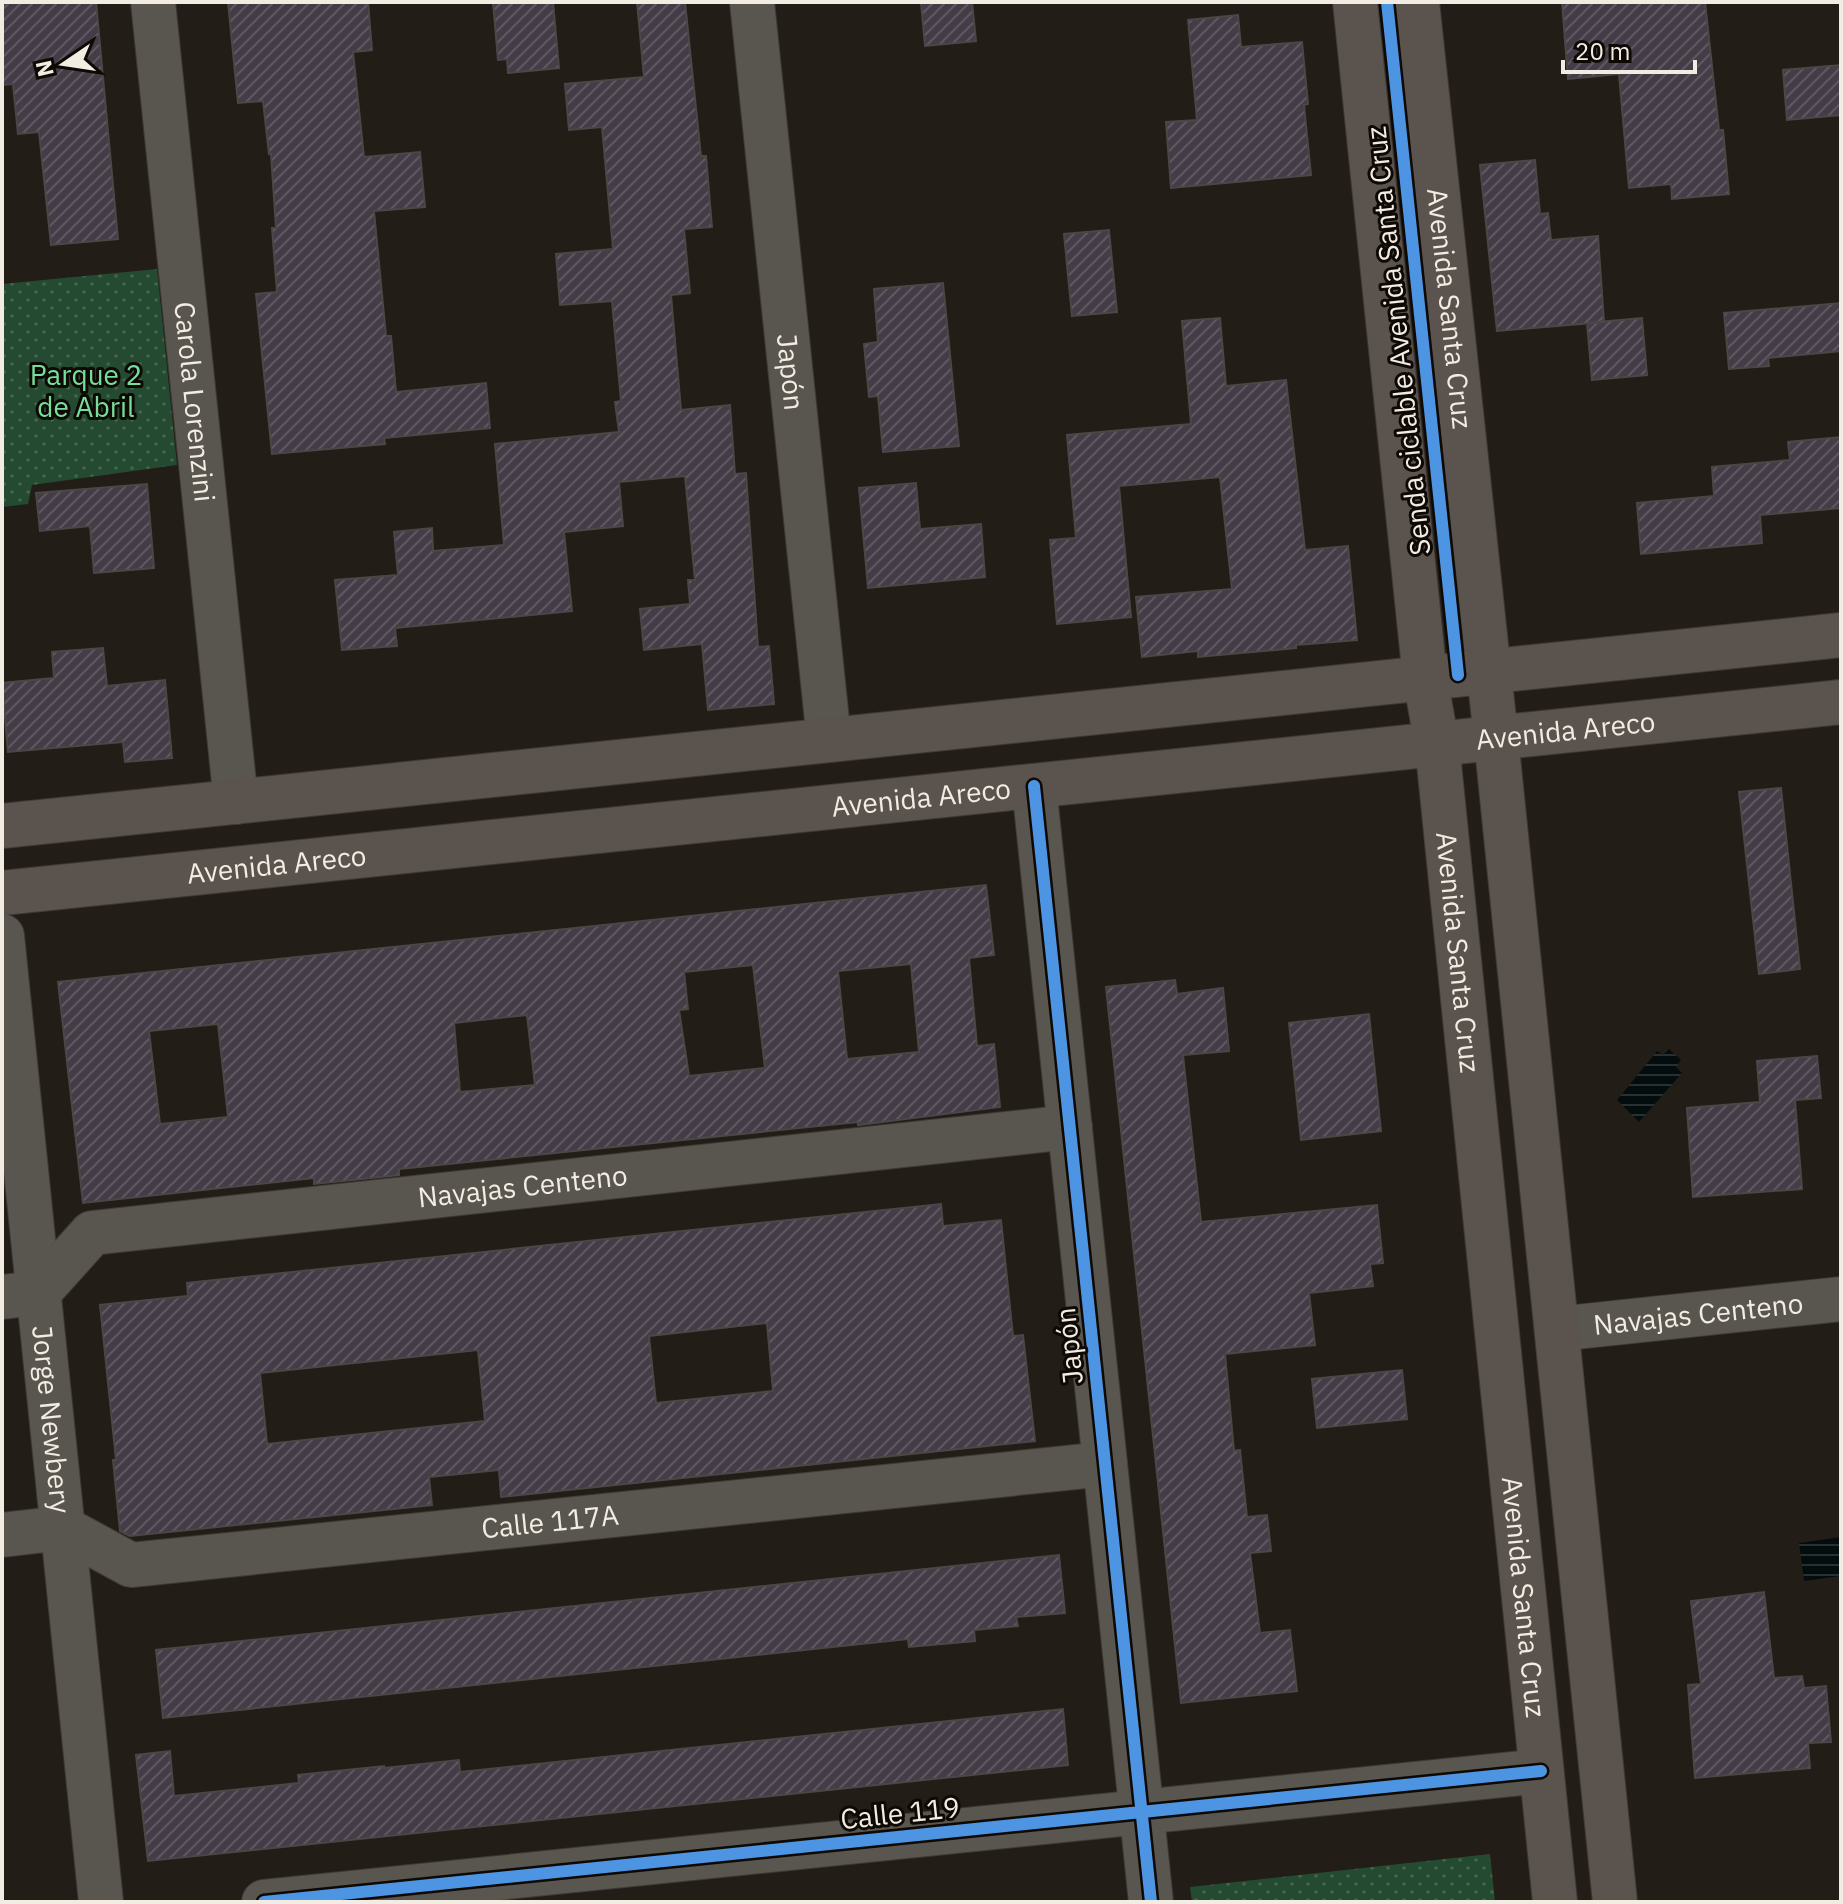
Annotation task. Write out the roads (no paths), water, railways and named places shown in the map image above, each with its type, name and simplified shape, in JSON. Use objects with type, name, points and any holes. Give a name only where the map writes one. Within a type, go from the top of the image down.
[{"type":"main road","name":"Avenida Santa Cruz","points":[[1355,2],[1425,678],[1437,744],[1555,1902]]},
{"type":"main road","name":"Avenida Santa Cruz","points":[[1417,2],[1615,1902]]},
{"type":"main road","points":[[2,826],[1841,635]]},
{"type":"main road","name":"Avenida Areco","points":[[2,893],[1841,702]]},
{"type":"street","name":"Carola Lorenzini","points":[[153,2],[236,802]]},
{"type":"street","name":"Japón","points":[[752,2],[829,740]]},
{"type":"street","name":"Japón","points":[[1034,786],[1151,1902]]},
{"type":"street","name":"Jorge Newbery","points":[[2,936],[20,1295],[63,1528],[101,1902]]},
{"type":"street","name":"Navajas Centeno","points":[[20,1295],[92,1233],[1070,1127]]},
{"type":"street","name":"Navajas Centeno","points":[[1557,1329],[1841,1299]]},
{"type":"street","name":"Calle 117A","points":[[63,1528],[131,1565],[1105,1464]]},
{"type":"street","points":[[2,1535],[63,1528]]},
{"type":"street","name":"Calle 119","points":[[264,1902],[1541,1771]]},
{"type":"park label","name":"Parque 2 de Abril","points":[[86,391]]}]
